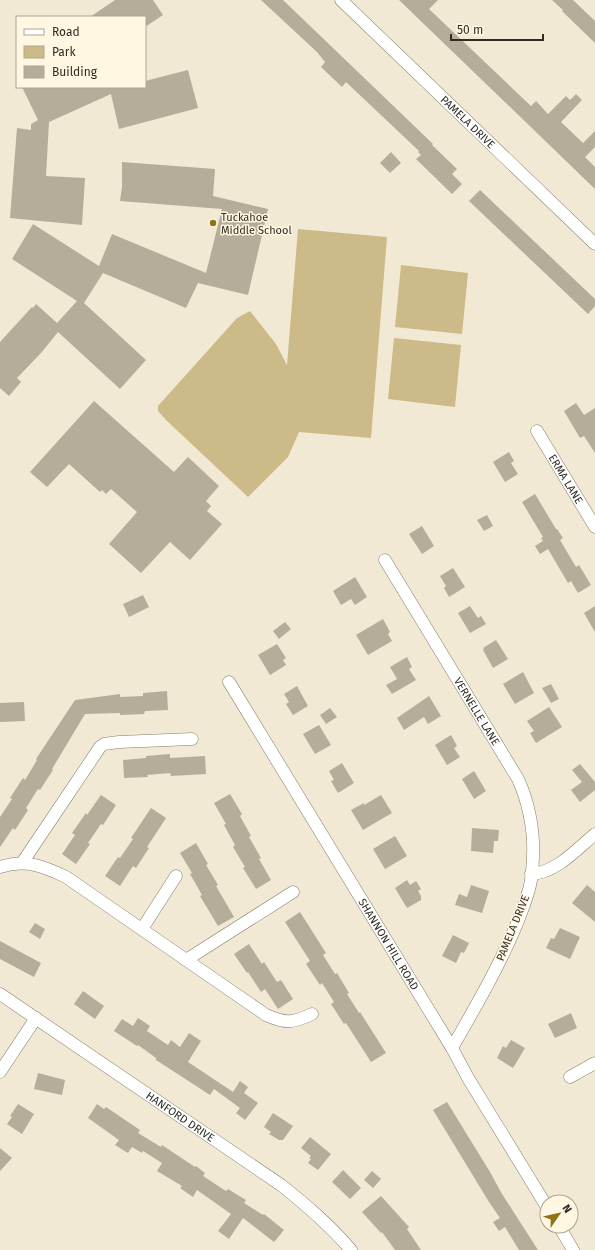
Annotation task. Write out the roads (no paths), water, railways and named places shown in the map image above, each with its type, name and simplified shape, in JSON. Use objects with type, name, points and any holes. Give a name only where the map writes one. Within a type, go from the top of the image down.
[{"type":"street","name":"PAMELA DRIVE","points":[[341,0],[595,244]]},
{"type":"street","name":"ERMA LANE","points":[[537,431],[595,527]]},
{"type":"street","name":"VERNELLE LANE","points":[[385,560],[518,779],[531,820],[533,857],[532,874]]},
{"type":"street","name":"SHANNON HILL ROAD","points":[[229,682],[539,1194]]},
{"type":"street","points":[[22,864],[100,747],[104,744],[192,739]]},
{"type":"street","points":[[532,874],[550,869],[595,834]]},
{"type":"street","points":[[0,867],[34,864],[46,867],[66,877],[266,1015],[278,1020],[298,1021],[312,1014]]},
{"type":"street","name":"PAMELA DRIVE","points":[[452,1048],[510,941],[526,900],[532,874]]},
{"type":"street","points":[[142,929],[176,876]]},
{"type":"street","points":[[186,960],[293,892]]},
{"type":"street","name":"HANFORD DRIVE","points":[[0,994],[281,1185],[311,1209],[351,1250]]},
{"type":"street","points":[[0,1072],[36,1018]]},
{"type":"street","points":[[570,1077],[595,1063]]},
{"type":"street","points":[[563,1234],[573,1250]]},
{"type":"place","name":"Tuckahoe Middle School","points":[[213,223]]}]
